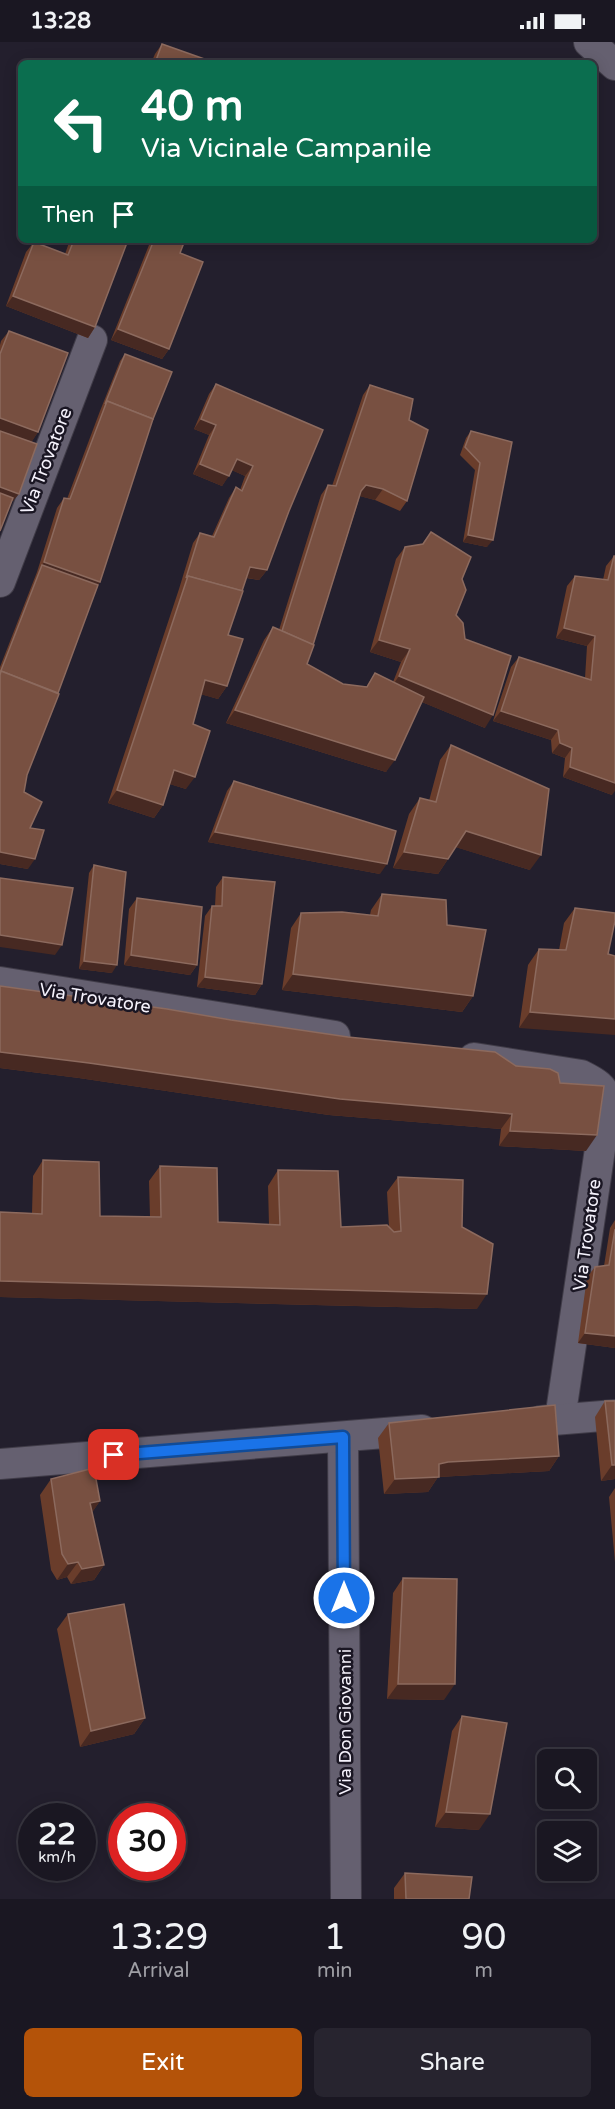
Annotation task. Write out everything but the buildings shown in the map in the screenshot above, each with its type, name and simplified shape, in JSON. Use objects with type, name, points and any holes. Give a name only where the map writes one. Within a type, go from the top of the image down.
[{"type":"street","points":[[589,42],[615,65]]},
{"type":"street","name":"Via Trovatore","points":[[0,582],[92,340]]},
{"type":"street","name":"Via Trovatore","points":[[0,982],[360,1040]]},
{"type":"street","name":"Via Trovatore","points":[[442,1053],[581,1076],[593,1081],[606,1094],[607,1102],[560,1419]]},
{"type":"street","points":[[509,1423],[615,1415]]},
{"type":"street","points":[[0,1464],[450,1428]]},
{"type":"street","name":"Via Don Giovanni","points":[[343,1437],[346,1899]]},
{"type":"route","points":[[114,1455],[343,1437],[344,1598]]}]
